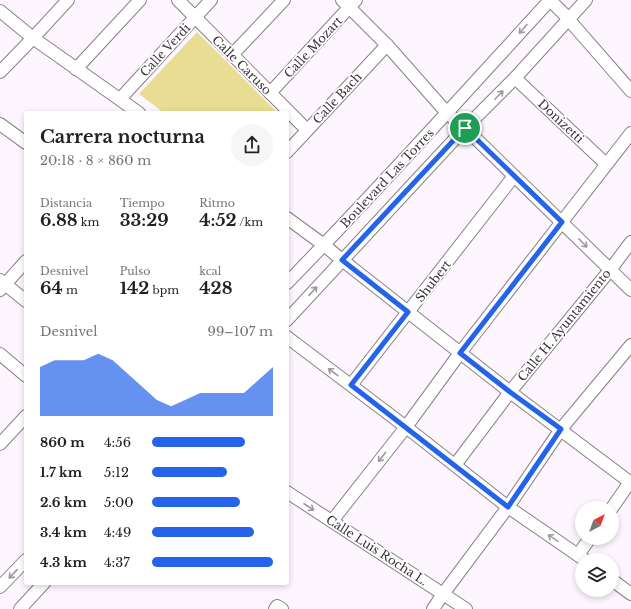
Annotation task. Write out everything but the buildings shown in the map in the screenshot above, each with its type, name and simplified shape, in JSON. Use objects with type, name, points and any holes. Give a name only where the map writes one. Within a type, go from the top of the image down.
[{"type":"street","points":[[0,72],[68,0]]},
{"type":"street","points":[[76,69],[140,0]]},
{"type":"street","name":"Calle Caruso","points":[[178,0],[288,111]]},
{"type":"street","name":"Calle Verdi","points":[[120,99],[211,0]]},
{"type":"street","points":[[232,55],[284,0]]},
{"type":"street","points":[[550,0],[631,91]]},
{"type":"street","name":"Boulevard Las Torres","points":[[289,281],[447,113],[550,0]]},
{"type":"street","name":"Boulevard Las Torres","points":[[289,318],[465,128],[515,78],[566,17],[586,0]]},
{"type":"street","points":[[349,2],[447,113],[465,128],[631,290]]},
{"type":"street","name":"Calle Mozart","points":[[270,93],[349,2]]},
{"type":"street","points":[[0,11],[33,38],[135,111]]},
{"type":"street","name":"Calle Bach","points":[[289,150],[387,45]]},
{"type":"street","name":"Donizetti","points":[[515,78],[606,164]]},
{"type":"street","name":"Calle Caruso","points":[[289,112],[307,130]]},
{"type":"street","points":[[0,124],[24,142]]},
{"type":"street","points":[[332,521],[406,427],[460,353],[631,133]]},
{"type":"street","name":"Shubert","points":[[351,385],[514,176]]},
{"type":"street","points":[[289,219],[324,245],[510,392],[631,482],[617,501]]},
{"type":"street","name":"Calle H. Ayuntamiento","points":[[455,465],[510,392],[610,270],[631,242]]},
{"type":"street","points":[[24,263],[2,285],[24,300]]},
{"type":"street","points":[[289,338],[406,427],[508,507],[576,553]]},
{"type":"street","points":[[433,609],[508,507],[561,429],[631,344]]},
{"type":"street","points":[[0,354],[24,374]]},
{"type":"street","points":[[2,439],[24,418]]},
{"type":"street","name":"Calle Luis Rocha L.","points":[[289,493],[466,609]]},
{"type":"street","points":[[0,587],[24,562]]},
{"type":"street","points":[[20,609],[42,585]]},
{"type":"street","points":[[619,585],[631,594]]},
{"type":"street","points":[[275,609],[277,606],[282,609]]},
{"type":"shaded area","points":[[197,32],[276,111],[161,111],[139,94]]},
{"type":"route","points":[[465,128],[562,222],[460,353],[561,429],[508,507],[351,385],[408,312],[342,260],[465,128]]}]
